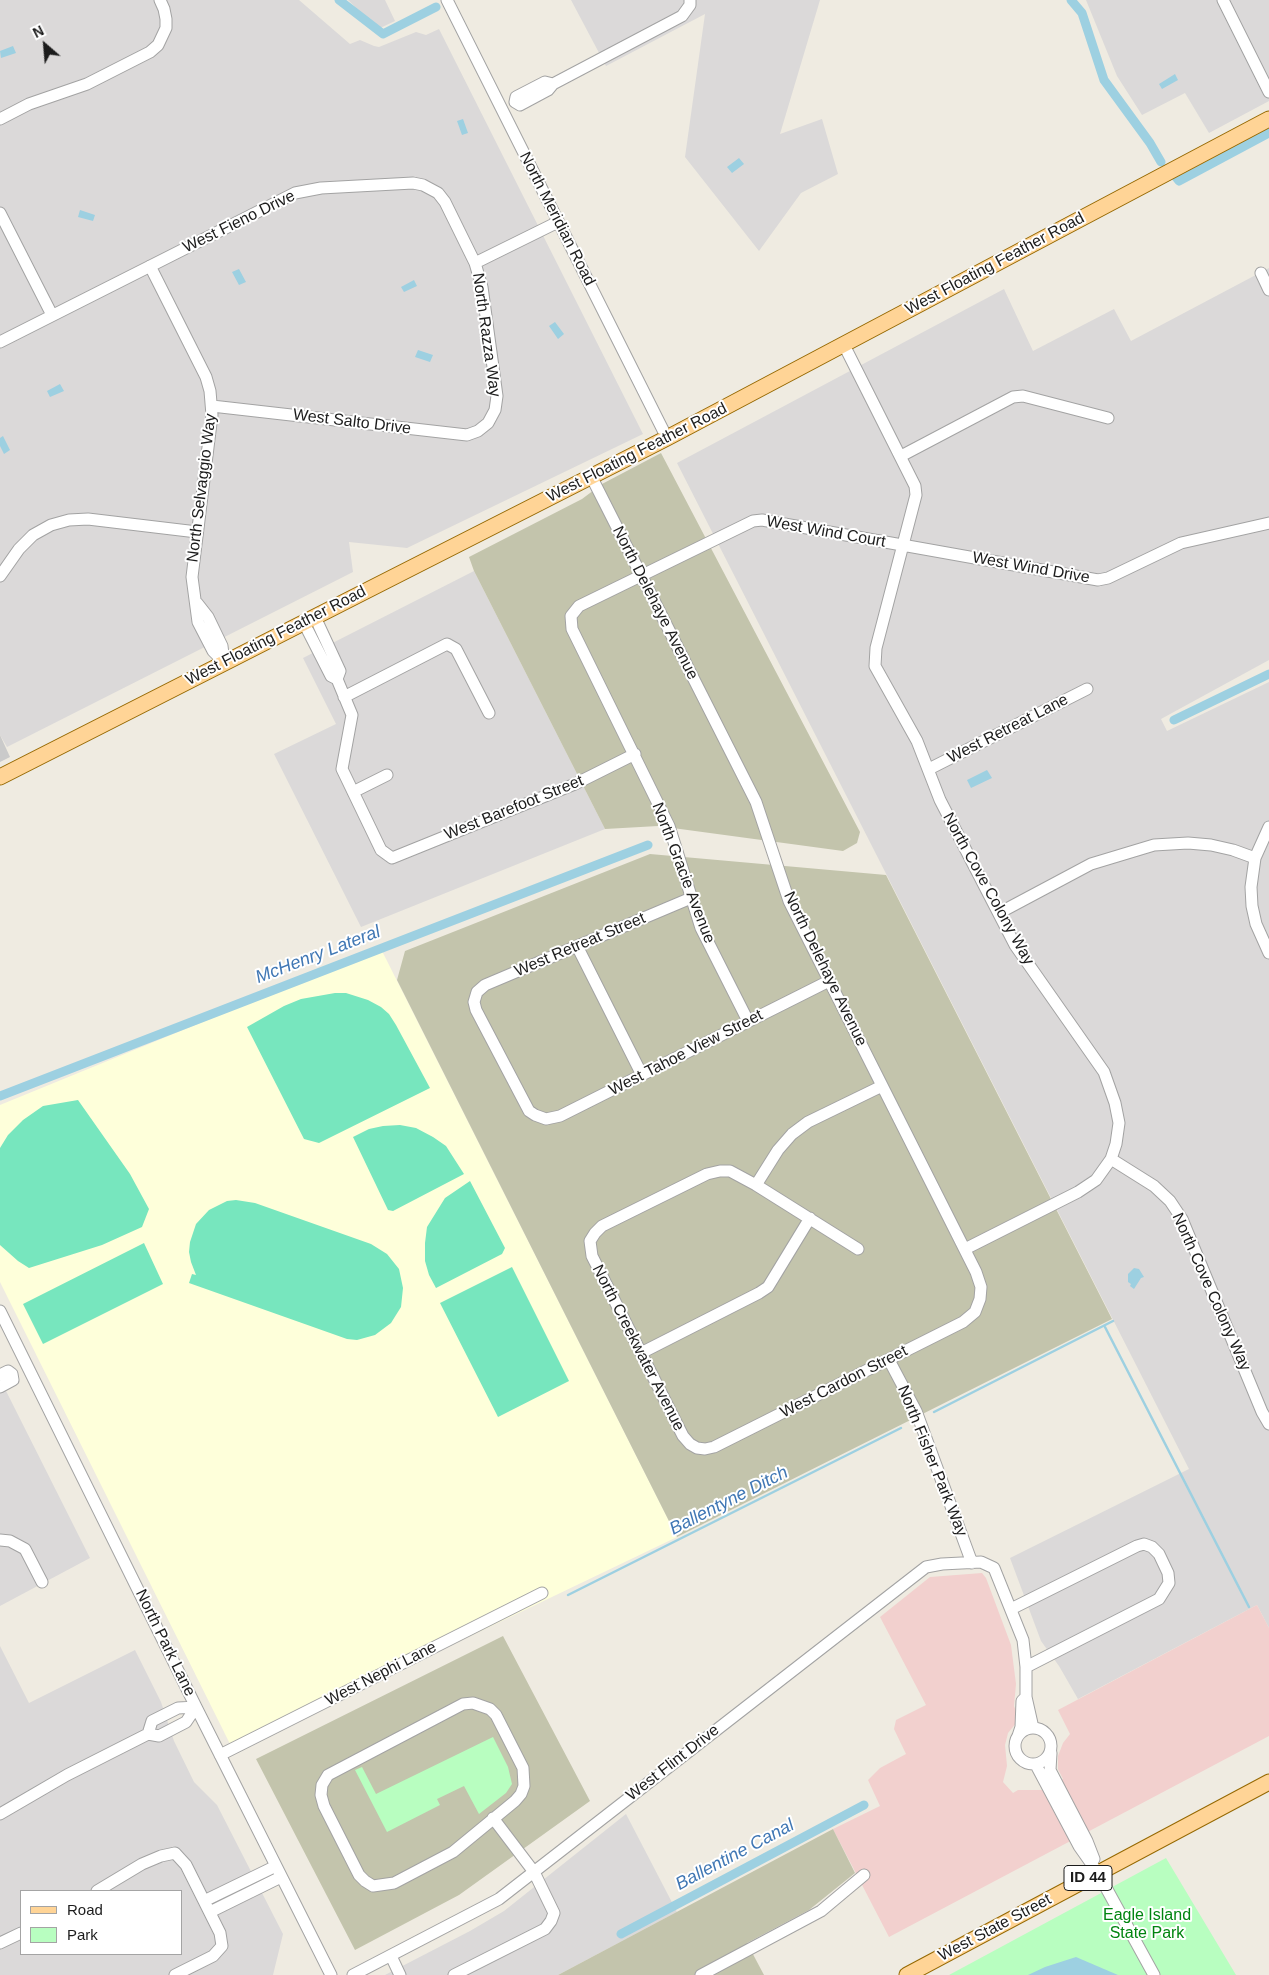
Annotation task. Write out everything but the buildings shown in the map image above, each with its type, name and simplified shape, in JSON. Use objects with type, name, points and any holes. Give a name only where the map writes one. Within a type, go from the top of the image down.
[{"type":"main road","name":"West Floating Feather Road","points":[[0,777],[667,438],[1269,119]]},
{"type":"main road","name":"West State Street","points":[[907,1975],[1269,1782]]},
{"type":"street","points":[[0,119],[28,104],[87,84],[150,52],[158,45],[166,28],[164,9],[160,0]]},
{"type":"street","name":"North Meridian Road","points":[[447,0],[667,438]]},
{"type":"street","points":[[502,110],[516,102],[516,97],[545,82],[553,84],[682,16],[690,5],[690,0]]},
{"type":"street","points":[[1223,0],[1269,92]]},
{"type":"street","name":"West Fieno Drive","points":[[0,342],[287,197],[305,190],[413,183],[423,185],[438,194]]},
{"type":"street","name":"North Razza Way","points":[[438,194],[445,202],[475,263],[482,287],[497,396],[495,410],[488,423]]},
{"type":"street","points":[[0,213],[52,315]]},
{"type":"street","points":[[475,263],[558,222]]},
{"type":"street","name":"North Selvaggio Way","points":[[150,266],[206,377],[210,391],[212,406],[192,577],[193,592],[197,603],[198,622],[213,651],[224,662]]},
{"type":"street","points":[[1261,273],[1269,290]]},
{"type":"street","name":"North Cove Colony Way","points":[[844,344],[912,477],[916,495],[874,657],[879,675],[918,741],[940,800],[1015,946],[1099,1065],[1108,1081],[1119,1123],[1116,1144],[1111,1160],[1154,1186],[1170,1201],[1182,1219],[1262,1412],[1269,1424]]},
{"type":"street","points":[[901,456],[1014,397],[1023,396],[1108,418]]},
{"type":"street","name":"West Salto Drive","points":[[212,406],[467,435],[478,431],[488,423]]},
{"type":"street","name":"North Delehaye Avenue","points":[[591,476],[756,802],[789,901],[965,1249],[981,1287],[980,1299]]},
{"type":"street","points":[[0,576],[18,549],[33,535],[51,525],[68,520],[88,519],[197,532]]},
{"type":"street","name":"West Wind Court","points":[[571,616],[579,606],[753,521],[762,520],[903,546]]},
{"type":"street","name":"West Wind Drive","points":[[903,546],[1098,580],[1108,578],[1181,543],[1269,523]]},
{"type":"street","name":"North Gracie Avenue","points":[[571,616],[572,629],[669,826],[690,898],[701,928],[748,1021]]},
{"type":"street","points":[[309,620],[340,671],[337,679],[352,715],[342,769],[353,792],[387,774]]},
{"type":"street","points":[[344,697],[447,644],[452,645],[456,649],[489,713]]},
{"type":"street","name":"West Retreat Lane","points":[[928,770],[1087,689]]},
{"type":"street","name":"West Barefoot Street","points":[[353,792],[381,850],[392,858],[576,784],[635,754]]},
{"type":"street","points":[[1269,828],[1255,858],[1250,886],[1252,906],[1259,933],[1269,953]]},
{"type":"street","points":[[999,913],[1091,864],[1154,845],[1188,843],[1211,845],[1234,850],[1255,858]]},
{"type":"street","name":"West Retreat Street","points":[[540,1118],[529,1111],[524,1105],[476,1010],[475,997],[477,992],[485,985],[690,898]]},
{"type":"street","points":[[577,946],[642,1075]]},
{"type":"street","name":"West Tahoe View Street","points":[[540,1118],[550,1119],[560,1116],[829,981]]},
{"type":"street","points":[[858,1248],[756,1185],[778,1150],[792,1134],[808,1122],[882,1086]]},
{"type":"street","points":[[965,1249],[1088,1186],[1103,1172],[1111,1160]]},
{"type":"street","name":"North Creekwater Avenue","points":[[697,1448],[690,1444],[683,1436],[592,1256],[590,1241],[602,1226],[707,1174],[730,1171],[756,1185]]},
{"type":"street","points":[[641,1353],[768,1287],[810,1218]]},
{"type":"street","name":"West Cardon Street","points":[[697,1448],[714,1447],[963,1322],[975,1312],[980,1299]]},
{"type":"street","name":"North Park Lane","points":[[0,1311],[331,1975]]},
{"type":"street","name":"North Fisher Park Way","points":[[889,1360],[916,1412],[972,1563]]},
{"type":"street","points":[[12,1374],[28,1367]]},
{"type":"street","points":[[0,1375],[8,1371],[12,1374]]},
{"type":"street","points":[[0,1387],[13,1380],[12,1374]]},
{"type":"street","points":[[5,1540],[22,1546],[26,1550],[42,1582]]},
{"type":"street","points":[[1026,1667],[1159,1599],[1169,1583],[1168,1573],[1159,1554],[1152,1547],[1144,1544],[1137,1546],[1011,1609],[1023,1640],[1026,1667],[1026,1697],[1033,1728]]},
{"type":"street","name":"West Flint Drive","points":[[353,1975],[499,1899],[926,1567],[981,1562],[991,1565],[997,1572],[1011,1609]]},
{"type":"street","name":"West Nephi Lane","points":[[220,1755],[542,1593]]},
{"type":"street","points":[[1026,1697],[1022,1701],[1021,1727],[1015,1748],[1019,1758],[1029,1764],[1036,1765],[1051,1753]]},
{"type":"street","points":[[474,1702],[490,1708],[496,1715],[523,1768],[524,1786],[515,1801],[493,1818],[453,1852],[394,1883],[373,1886],[359,1875],[328,1814],[321,1795],[322,1785],[328,1775],[337,1769],[463,1704],[474,1702]]},
{"type":"street","points":[[148,1734],[152,1721],[178,1708],[196,1707]]},
{"type":"street","points":[[0,1814],[67,1776],[148,1734],[159,1736],[186,1722],[196,1707]]},
{"type":"street","points":[[1018,1736],[1022,1731],[1033,1728],[1048,1734],[1052,1746],[1050,1770],[1088,1841],[1098,1873]]},
{"type":"street","points":[[1036,1765],[1079,1846],[1098,1873],[1154,1975]]},
{"type":"street","points":[[454,1975],[545,1929],[552,1920],[554,1913],[534,1872],[493,1818]]},
{"type":"street","points":[[99,1890],[142,1864],[161,1856],[175,1853],[186,1865],[220,1933],[222,1946],[213,1956],[175,1975]]},
{"type":"street","points":[[204,1901],[276,1866]]},
{"type":"street","points":[[700,1975],[821,1911],[864,1874]]},
{"type":"street","points":[[210,1912],[282,1876]]},
{"type":"street","points":[[0,1943],[20,1933]]},
{"type":"street","points":[[391,1956],[400,1975]]},
{"type":"shaded area","points":[[0,0],[299,0],[350,44],[360,40],[379,47],[416,32],[426,35],[439,29],[643,434],[407,548],[349,542],[353,572],[7,747],[0,735]]},
{"type":"shaded area","points":[[348,0],[385,0],[395,21],[378,29]]},
{"type":"shaded area","points":[[571,0],[820,0],[780,134],[822,119],[838,174],[801,193],[759,251],[685,157],[705,14],[606,66]]},
{"type":"shaded area","points":[[1086,0],[1269,0],[1269,101],[1209,133],[1185,93],[1142,115],[1117,76]]},
{"type":"shaded area","points":[[1269,268],[1269,660],[1161,719],[1167,731],[1269,682],[1269,1628],[1257,1605],[1078,1699],[1059,1666],[1041,1641],[1010,1558],[1189,1469],[677,463],[1004,289],[1033,351],[1114,309],[1131,341]]},
{"type":"shaded area","points":[[661,453],[860,832],[857,843],[843,851],[658,826],[605,829],[474,571],[469,557],[582,499],[602,484]]},
{"type":"shaded area","points":[[474,571],[605,829],[361,927],[274,754],[336,724],[303,658]]},
{"type":"shaded area","points":[[0,735],[10,757],[0,762]]},
{"type":"shaded area","points":[[650,854],[886,875],[1112,1319],[677,1537],[397,980],[405,951]]},
{"type":"shaded area","points":[[381,949],[677,1537],[233,1750],[0,1282],[0,1105]]},
{"type":"shaded area","points":[[0,1379],[90,1558],[0,1606]]},
{"type":"shaded area","points":[[982,1573],[986,1578],[1011,1645],[1016,1684],[1014,1706],[1017,1722],[1008,1733],[1005,1745],[1007,1766],[1003,1782],[1013,1793],[1018,1790],[1042,1790],[1063,1779],[1058,1769],[1058,1756],[1063,1743],[1070,1734],[1058,1710],[1257,1605],[1269,1628],[1269,1736],[889,1937],[833,1829],[880,1806],[868,1780],[880,1768],[906,1754],[894,1729],[896,1720],[926,1705],[880,1617],[930,1577]]},
{"type":"shaded area","points":[[503,1636],[590,1801],[459,1895],[355,1950],[256,1759]]},
{"type":"shaded area","points":[[0,1646],[29,1703],[135,1650],[161,1702],[174,1741],[194,1782],[217,1805],[283,1934],[273,1975],[0,1975]]},
{"type":"shaded area","points":[[626,1814],[677,1912],[558,1975],[385,1975],[470,1931],[504,1911]]},
{"type":"shaded area","points":[[833,1829],[855,1873],[809,1910],[747,1943],[764,1975],[558,1975]]},
{"type":"green space","points":[[346,993],[368,1000],[389,1014],[430,1088],[319,1143],[304,1139],[247,1027],[284,1006],[301,999]]},
{"type":"green space","points":[[78,1100],[130,1174],[149,1209],[142,1227],[102,1245],[29,1268],[0,1245],[0,1148],[8,1135],[23,1120],[43,1106]]},
{"type":"green space","points":[[400,1125],[416,1128],[446,1146],[464,1174],[393,1211],[388,1210],[353,1137],[369,1129]]},
{"type":"green space","points":[[470,1181],[505,1248],[502,1254],[436,1288],[429,1275],[425,1261],[427,1227],[445,1198]]},
{"type":"green space","points":[[236,1200],[255,1203],[371,1244],[387,1254],[399,1269],[403,1288],[401,1307],[391,1323],[375,1335],[357,1340],[347,1339],[189,1283],[192,1274],[196,1275],[189,1252],[196,1224],[209,1210],[227,1201]]},
{"type":"green space","points":[[144,1243],[163,1284],[43,1344],[23,1304]]},
{"type":"green space","points":[[512,1267],[569,1381],[498,1417],[440,1303]]},
{"type":"green space","points":[[493,1737],[508,1767],[512,1784],[506,1793],[479,1814],[464,1786],[437,1799],[440,1805],[387,1832],[355,1770],[362,1767],[376,1794]]},
{"type":"green space","name":"Eagle Island State Park","points":[[1166,1858],[1236,1975],[949,1975]]},
{"type":"water","points":[[13,46],[16,53],[1,58],[0,51]]},
{"type":"water","points":[[1175,74],[1178,80],[1162,89],[1159,84]]},
{"type":"water","points":[[463,119],[468,133],[462,135],[457,121]]},
{"type":"water","points":[[739,158],[744,164],[732,173],[727,167]]},
{"type":"water","points":[[80,210],[95,215],[93,221],[78,217]]},
{"type":"water","points":[[239,269],[246,282],[239,285],[232,272]]},
{"type":"water","points":[[414,280],[417,286],[404,292],[401,287]]},
{"type":"water","points":[[555,322],[564,334],[558,339],[549,326]]},
{"type":"water","points":[[418,350],[433,355],[430,362],[415,357]]},
{"type":"water","points":[[60,384],[64,391],[50,397],[47,391]]},
{"type":"water","points":[[3,436],[10,450],[4,454],[0,446],[0,438]]},
{"type":"water","points":[[987,770],[992,778],[971,788],[967,780]]},
{"type":"water","points":[[1134,1268],[1139,1269],[1144,1277],[1141,1278],[1134,1289],[1128,1282],[1128,1274]]},
{"type":"water","points":[[1076,1957],[1118,1975],[1028,1975],[1045,1967]]},
{"type":"waterway","points":[[339,0],[383,34],[436,7]]},
{"type":"waterway","points":[[1071,0],[1082,13],[1104,80],[1150,143],[1161,162]]},
{"type":"waterway","points":[[1175,176],[1179,181],[1269,133]]},
{"type":"waterway","name":"McHenry Lateral","points":[[1174,720],[1269,674]]},
{"type":"waterway","name":"McHenry Lateral","points":[[0,1096],[648,845]]},
{"type":"waterway","name":"Ballentyne Ditch","points":[[934,1412],[1113,1321]]},
{"type":"waterway","points":[[1105,1327],[1249,1607]]},
{"type":"waterway","name":"Ballentyne Ditch","points":[[568,1595],[901,1428]]},
{"type":"waterway","name":"Ballentine Canal","points":[[621,1934],[864,1805]]}]
